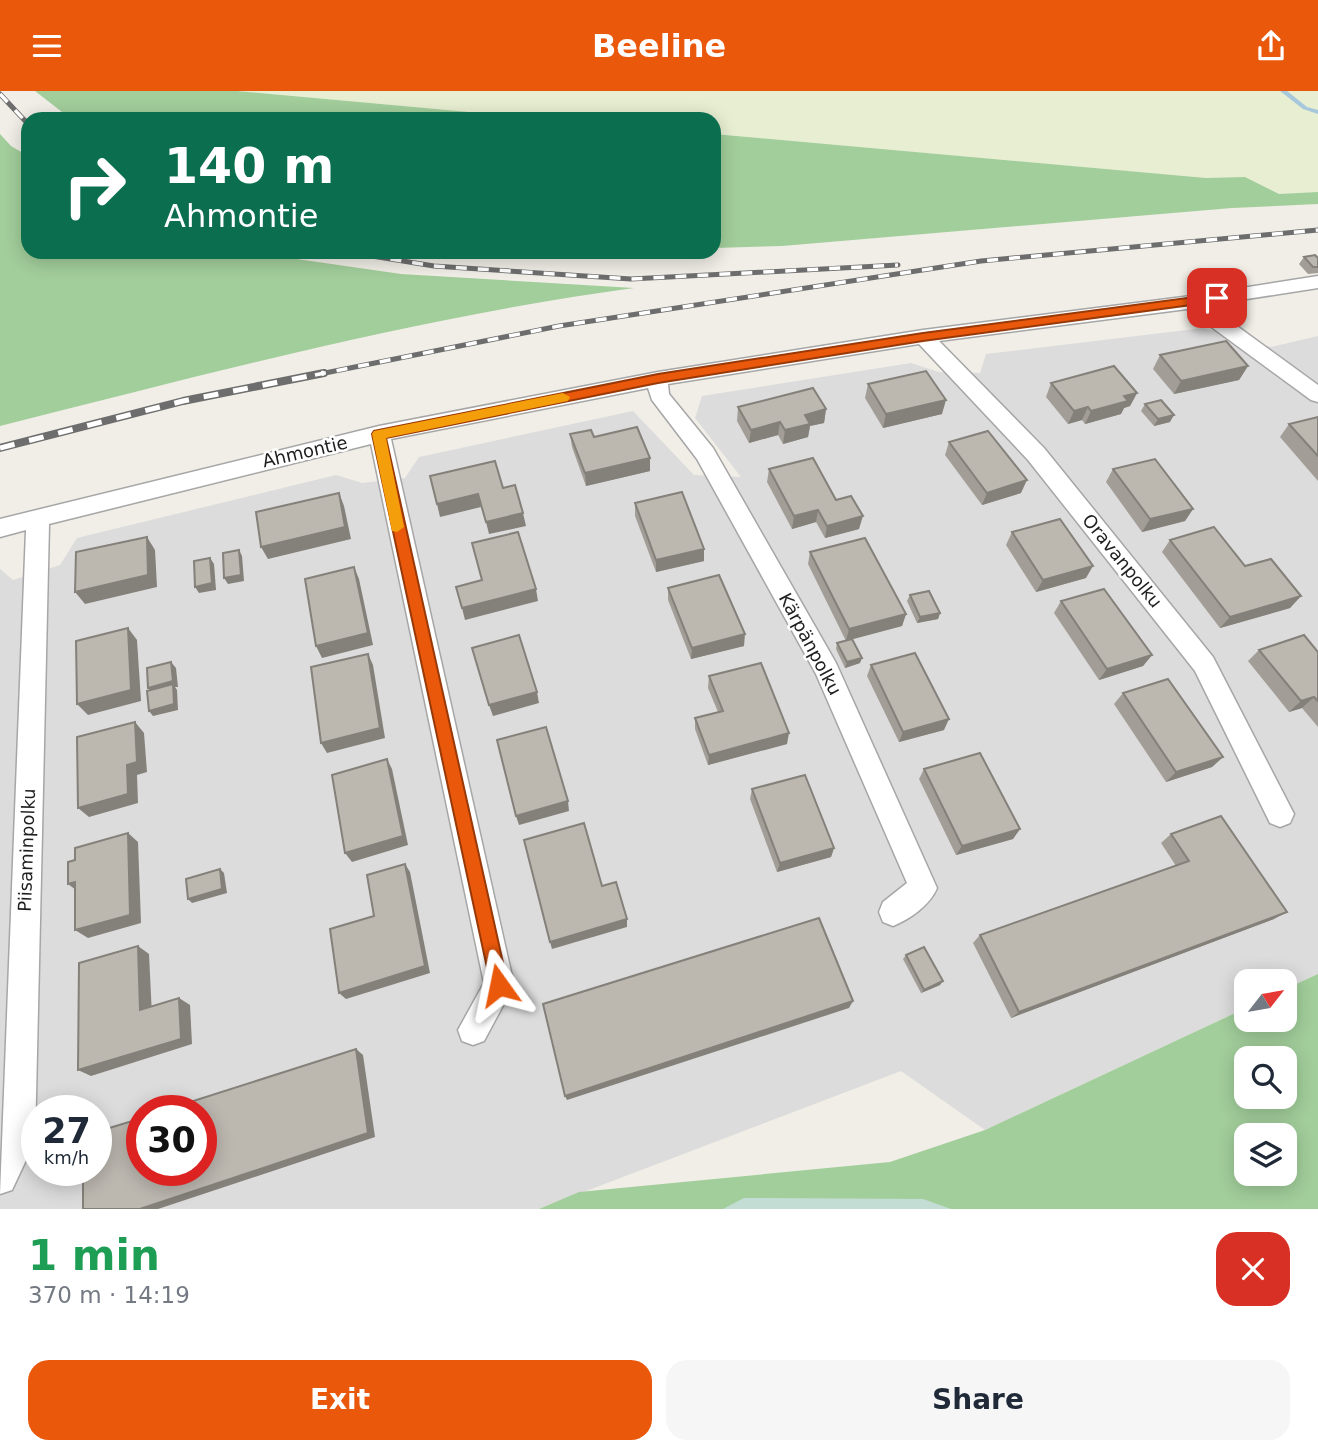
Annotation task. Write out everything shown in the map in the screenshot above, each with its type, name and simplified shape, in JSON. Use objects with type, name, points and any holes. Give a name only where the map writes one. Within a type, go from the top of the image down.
[{"type":"street","name":"Ahmontie","points":[[0,528],[379,434],[658,379],[923,337],[1191,302],[1318,282]]},
{"type":"street","points":[[1191,302],[1318,395]]},
{"type":"street","name":"Oravanpolku","points":[[923,337],[1036,454],[1204,664],[1280,814]]},
{"type":"street","name":"Kärpänpolku","points":[[658,379],[659,395],[705,454],[827,670],[912,862],[923,888],[893,912]]},
{"type":"street","points":[[379,434],[499,985],[473,1030]]},
{"type":"street","name":"Piisaminpolku","points":[[0,1178],[19,1140],[38,517]]},
{"type":"shaded area","points":[[1203,328],[1271,347],[1318,336],[1318,974],[1297,984],[1297,969],[1234,969],[1234,1014],[985,1130],[901,1071],[539,1209],[0,1209],[0,569],[13,580],[60,565],[77,538],[336,475],[362,483],[405,478],[419,457],[633,411],[694,475],[741,477],[695,418],[702,396],[911,363],[939,372],[980,373],[986,354]]},
{"type":"shaded area","points":[[744,1198],[923,1199],[951,1209],[723,1209]]},
{"type":"green space","points":[[35,91],[237,91],[470,112],[62,112]]},
{"type":"green space","points":[[237,91],[1318,91],[1318,192],[1279,194],[1245,177],[1206,178],[721,135],[721,112],[470,112]]},
{"type":"green space","points":[[0,134],[21,152],[21,259],[297,259],[401,274],[634,288],[395,330],[0,426]]},
{"type":"green space","points":[[721,135],[1206,178],[1245,177],[1279,194],[1318,192],[1318,204],[1232,208],[782,246],[721,248]]},
{"type":"green space","points":[[1318,974],[1318,1209],[539,1209],[579,1192],[890,1162],[985,1130],[1234,1014],[1234,1033],[1297,1033],[1297,984]]},
{"type":"building","points":[[1315,255],[1318,258],[1318,267],[1313,267],[1304,257]]},
{"type":"building","points":[[1226,341],[1248,366],[1181,381],[1160,355]]},
{"type":"building","points":[[1114,366],[1137,393],[1124,396],[1128,401],[1091,411],[1088,407],[1074,411],[1051,383]]},
{"type":"building","points":[[926,371],[946,400],[886,414],[868,384]]},
{"type":"building","points":[[813,388],[826,409],[805,415],[810,424],[785,430],[780,422],[751,430],[738,407]]},
{"type":"building","points":[[1161,400],[1174,415],[1158,419],[1145,404]]},
{"type":"building","points":[[1318,417],[1318,456],[1289,424]]},
{"type":"building","points":[[637,427],[650,458],[585,473],[570,434],[591,430],[594,437]]},
{"type":"building","points":[[988,431],[1027,480],[987,493],[949,442]]},
{"type":"building","points":[[813,458],[836,500],[851,496],[863,516],[827,526],[818,510],[794,516],[769,469]]},
{"type":"building","points":[[1155,459],[1193,509],[1150,519],[1113,469]]},
{"type":"building","points":[[495,461],[503,488],[515,485],[523,513],[486,522],[478,494],[437,504],[430,476]]},
{"type":"building","points":[[682,492],[704,549],[656,560],[635,503]]},
{"type":"building","points":[[339,493],[345,527],[261,547],[256,512]]},
{"type":"building","points":[[1060,519],[1093,566],[1043,580],[1012,532]]},
{"type":"building","points":[[1214,527],[1245,566],[1271,559],[1301,596],[1230,617],[1170,540]]},
{"type":"building","points":[[518,532],[536,589],[462,608],[456,587],[482,580],[472,543]]},
{"type":"building","points":[[147,537],[148,575],[75,592],[76,552]]},
{"type":"building","points":[[865,538],[906,614],[849,629],[810,552]]},
{"type":"building","points":[[239,550],[241,575],[224,578],[223,553]]},
{"type":"building","points":[[210,558],[212,583],[195,587],[194,561]]},
{"type":"building","points":[[354,567],[368,633],[316,646],[305,579]]},
{"type":"building","points":[[719,575],[745,634],[692,648],[668,588]]},
{"type":"building","points":[[1104,589],[1152,655],[1107,669],[1061,601]]},
{"type":"building","points":[[929,591],[940,613],[920,617],[910,595]]},
{"type":"building","points":[[128,628],[131,690],[77,704],[76,641]]},
{"type":"building","points":[[519,635],[537,692],[489,705],[472,648]]},
{"type":"building","points":[[1304,635],[1318,652],[1318,701],[1314,697],[1301,701],[1259,650]]},
{"type":"building","points":[[852,639],[862,658],[847,662],[837,643]]},
{"type":"building","points":[[915,653],[949,719],[903,732],[871,665]]},
{"type":"building","points":[[368,654],[380,728],[321,743],[311,667]]},
{"type":"building","points":[[171,662],[173,681],[148,688],[147,668]]},
{"type":"building","points":[[761,663],[789,733],[709,755],[695,718],[723,711],[709,676]]},
{"type":"building","points":[[1168,679],[1223,757],[1176,772],[1123,693]]},
{"type":"building","points":[[173,684],[174,704],[149,711],[147,691]]},
{"type":"building","points":[[135,722],[137,762],[127,765],[128,794],[78,808],[77,737]]},
{"type":"building","points":[[546,727],[568,801],[516,816],[497,740]]},
{"type":"building","points":[[980,753],[1020,829],[962,846],[924,769]]},
{"type":"building","points":[[387,759],[403,836],[345,853],[332,775]]},
{"type":"building","points":[[805,775],[834,848],[780,863],[752,789]]},
{"type":"building","points":[[1221,816],[1287,912],[1019,1012],[980,935],[1189,861],[1171,834]]},
{"type":"building","points":[[584,823],[602,886],[616,882],[627,919],[550,942],[524,840]]},
{"type":"building","points":[[128,833],[130,915],[75,930],[75,882],[68,884],[68,862],[75,860],[75,848]]},
{"type":"building","points":[[405,864],[425,966],[339,993],[330,929],[374,916],[367,875]]},
{"type":"building","points":[[220,869],[222,889],[188,899],[186,879]]},
{"type":"building","points":[[819,918],[853,1001],[565,1096],[543,1004]]},
{"type":"building","points":[[138,946],[140,1010],[179,998],[181,1039],[78,1070],[79,963]]},
{"type":"building","points":[[924,947],[943,981],[924,990],[906,955]]},
{"type":"building","points":[[356,1049],[368,1133],[217,1183],[217,1095],[212,1095]]},
{"type":"building","points":[[126,1123],[126,1186],[209,1186],[140,1209],[83,1209],[83,1186],[112,1186],[112,1127]]},
{"type":"waterway","points":[[1283,91],[1305,108],[1318,112]]},
{"type":"railway","points":[[0,94],[21,116]]},
{"type":"railway","points":[[315,375],[559,326],[981,261],[1318,230]]},
{"type":"railway","points":[[390,259],[434,266],[631,279],[898,265]]},
{"type":"railway","points":[[0,448],[183,401],[324,373]]},
{"type":"slow traffic","points":[[397,527],[379,434],[563,397]]},
{"type":"route","points":[[499,985],[381,455],[379,434],[658,379],[923,337],[1217,298]]}]
